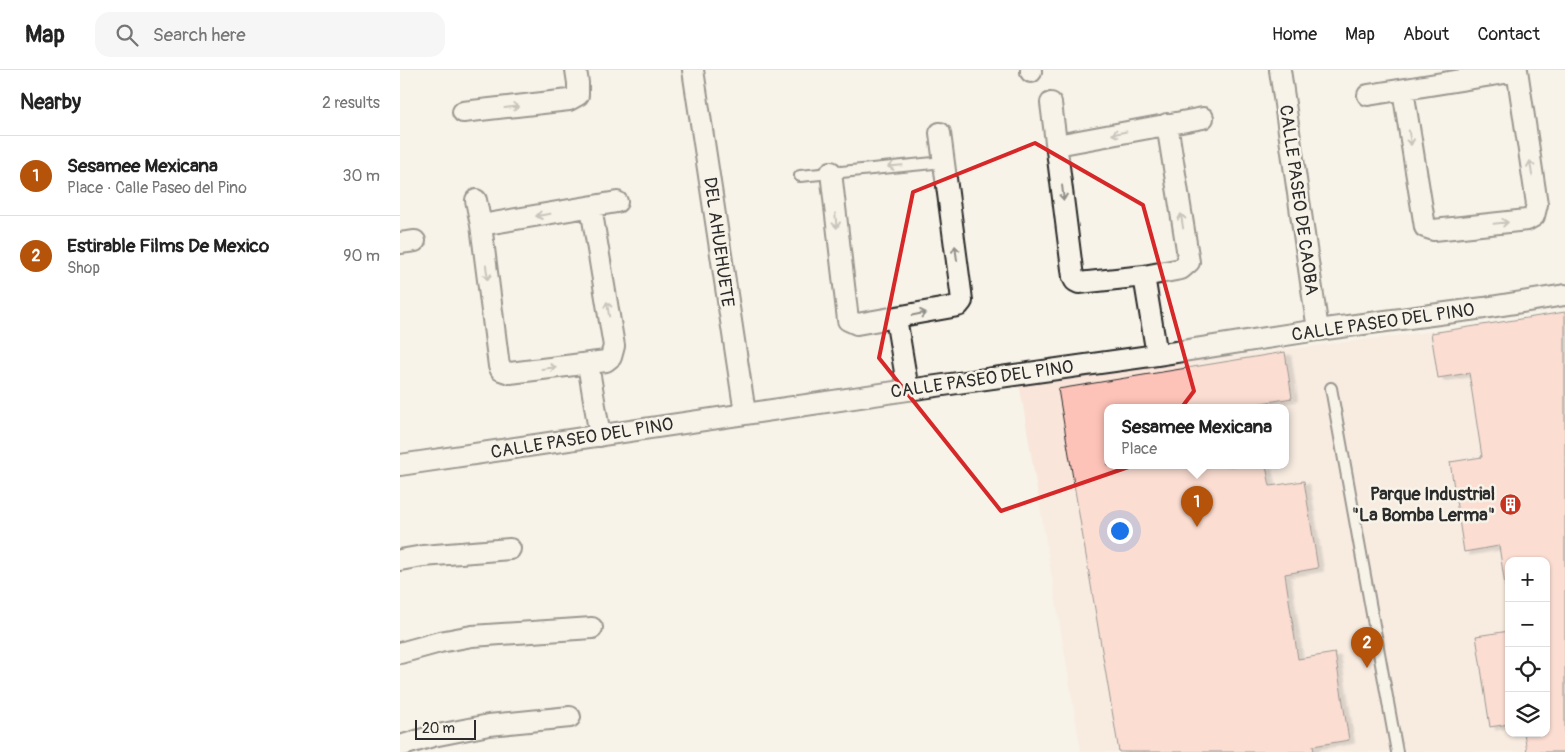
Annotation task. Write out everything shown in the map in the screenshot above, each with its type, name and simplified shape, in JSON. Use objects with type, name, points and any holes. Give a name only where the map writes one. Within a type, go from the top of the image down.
[{"type":"street","points":[[463,112],[569,100],[578,95],[576,70]]},
{"type":"street","name":"CALLE PASEO DE CAOBA","points":[[1280,70],[1318,330]]},
{"type":"street","points":[[1368,95],[1517,70],[1537,204],[1534,216],[1527,220],[1434,230],[1425,227],[1403,90]]},
{"type":"street","name":"DEL AHUEHUETE","points":[[698,71],[745,413]]},
{"type":"street","points":[[1051,103],[1073,277],[1075,281],[1084,283],[1144,276],[1180,269],[1189,262],[1167,124]]},
{"type":"street","points":[[1057,145],[1203,118]]},
{"type":"street","points":[[830,172],[848,320],[858,324],[958,306],[962,301],[940,133]]},
{"type":"street","points":[[476,200],[501,370],[510,373],[588,364],[606,361],[612,357],[614,346],[591,207]]},
{"type":"street","points":[[480,225],[617,202]]},
{"type":"street","points":[[1144,276],[1158,355]]},
{"type":"street","name":"CALLE PASEO DEL PINO","points":[[400,465],[745,413],[1565,295]]},
{"type":"street","points":[[896,318],[908,390]]},
{"type":"street","points":[[588,364],[600,436]]},
{"type":"street","points":[[400,560],[423,556],[510,549]]},
{"type":"street","points":[[400,652],[472,636],[592,628]]},
{"type":"street","points":[[400,746],[433,736],[489,726],[570,717]]},
{"type":"lane","points":[[800,176],[944,162]]},
{"type":"lane","points":[[1331,388],[1397,752]]},
{"type":"highlighted area","points":[[1035,143],[1143,205],[1194,391],[1140,463],[1001,511],[879,358],[913,192]]},
{"type":"shaded area","points":[[1565,315],[1565,752],[1081,752],[1019,382]]},
{"type":"building","name":"Parque Industrial \"La Bomba Lerma\"","points":[[1565,312],[1565,752],[1527,752],[1525,737],[1550,737],[1550,557],[1505,557],[1505,586],[1499,546],[1464,552],[1450,462],[1482,457],[1469,373],[1438,378],[1431,333]]},
{"type":"building","points":[[1285,352],[1292,398],[1256,404],[1104,404],[1104,469],[1267,469],[1270,486],[1304,481],[1318,568],[1285,574],[1298,659],[1335,653],[1349,740],[1313,746],[1314,752],[1119,752],[1058,389]]},
{"type":"building","points":[[1505,632],[1505,725],[1490,727],[1476,636]]},
{"type":"place","name":"Parque Industrial \"La Bomba Lerma\"","points":[[1511,504]]},
{"type":"place","name":"Sesamee Mexicana","points":[[1197,527]]},
{"type":"place","name":"Estirable Films De Mexico","points":[[1367,668]]}]
